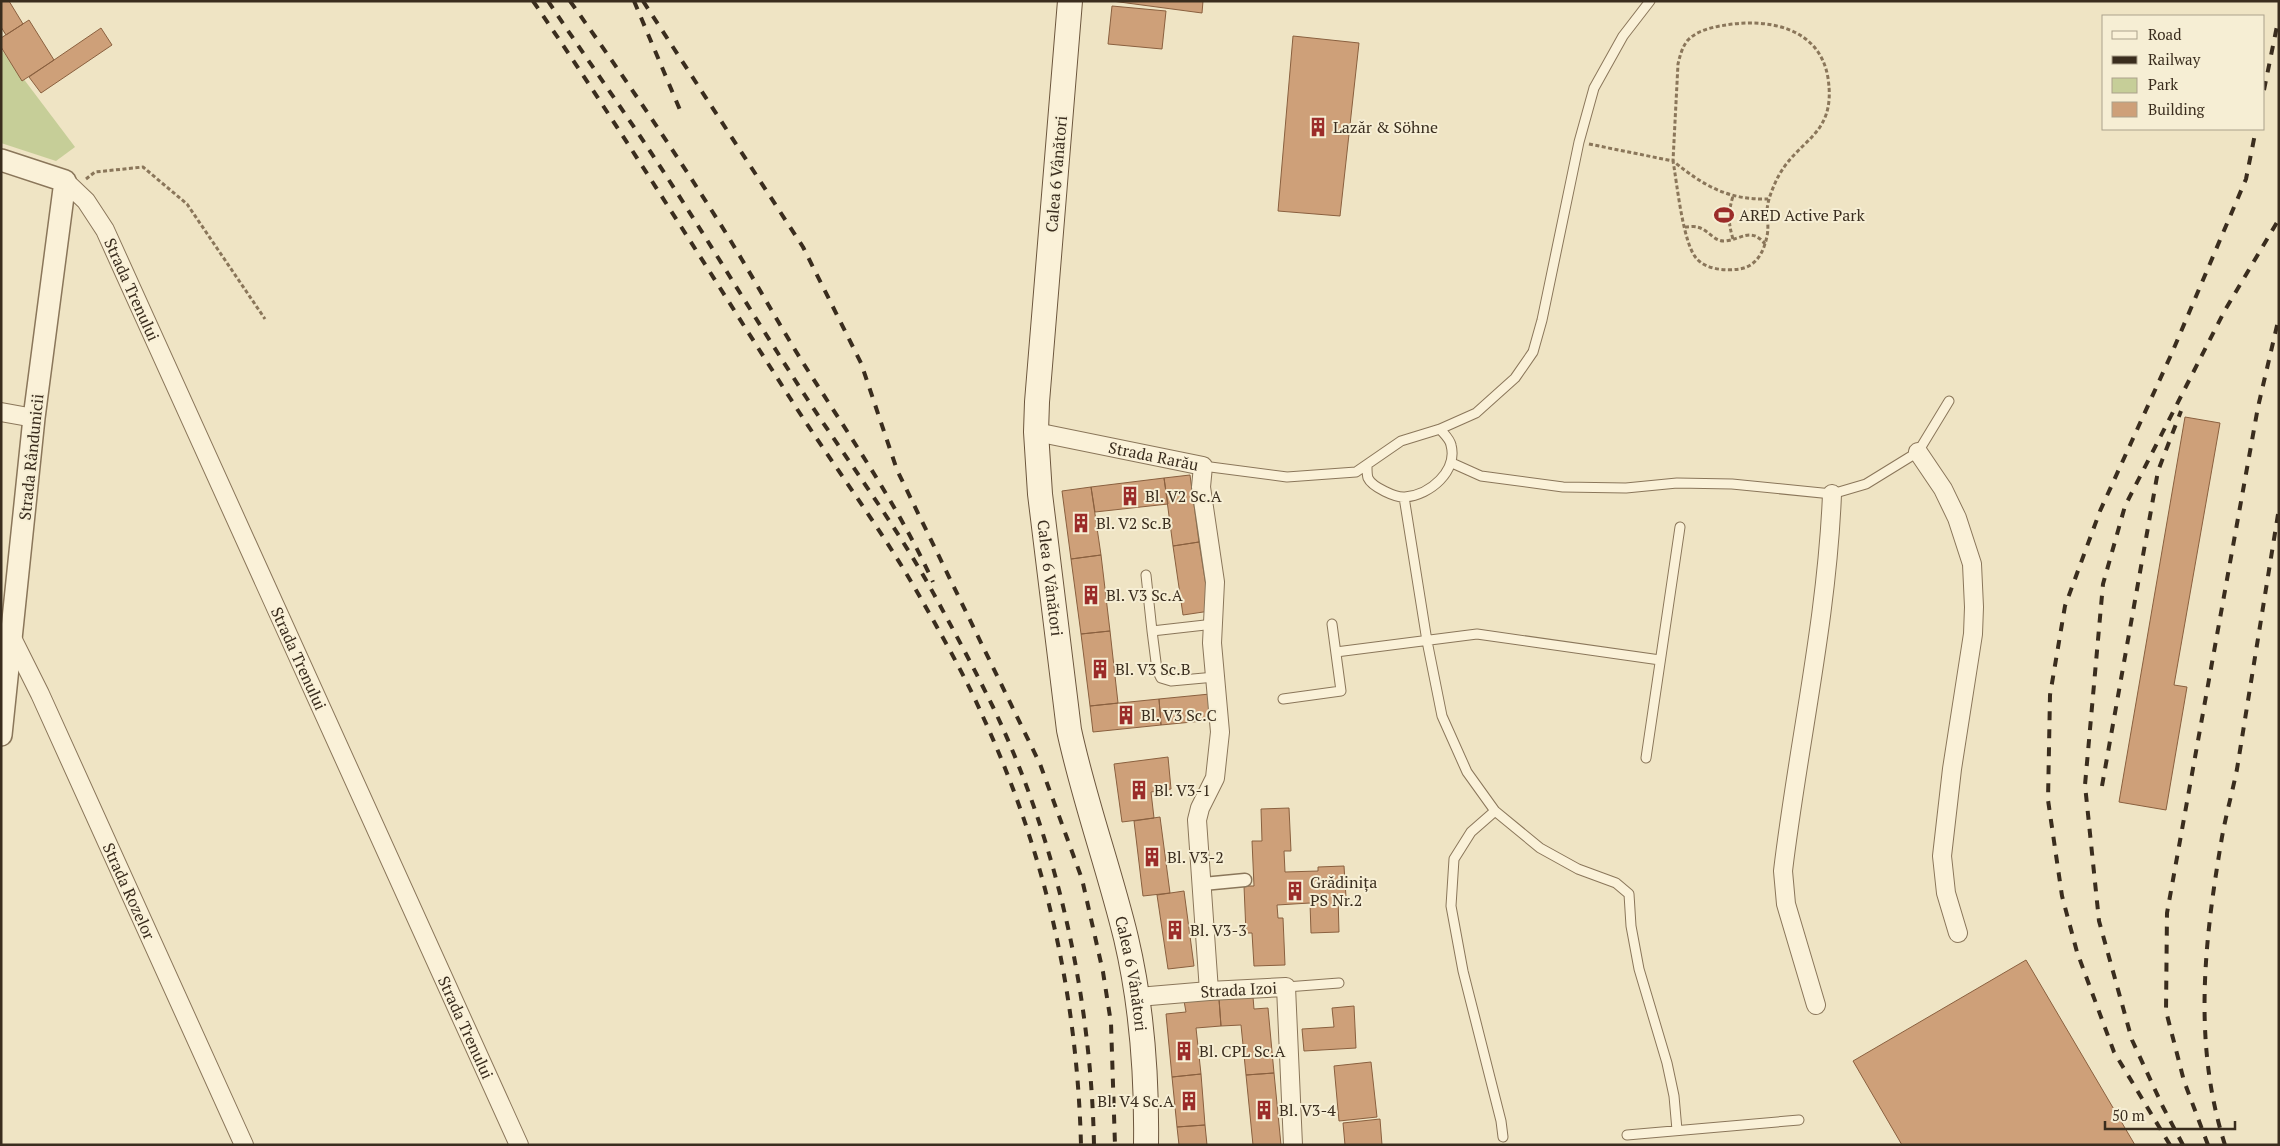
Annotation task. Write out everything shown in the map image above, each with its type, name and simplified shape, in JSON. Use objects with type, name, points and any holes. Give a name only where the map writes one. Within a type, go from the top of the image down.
[{"type":"main road","name":"Calea 6 Vânători","points":[[1070,1],[1036,432],[1040,494],[1069,730],[1078,770],[1126,937],[1138,998],[1146,1070],[1146,1145]]},
{"type":"street","points":[[1,160],[70,185]]},
{"type":"street","name":"Strada Rândunicii","points":[[1,734],[34,418],[70,185]]},
{"type":"street","name":"Strada Trenului","points":[[70,185],[96,214],[105,230],[519,1145]]},
{"type":"street","points":[[1,412],[34,418]]},
{"type":"street","name":"Strada Rarău","points":[[1036,432],[1203,466],[1201,487],[1215,582],[1212,643],[1220,720],[1215,778],[1200,808],[1197,820],[1203,884],[1209,991]]},
{"type":"street","points":[[1918,452],[1943,488],[1957,518],[1972,564],[1973,634],[1952,769],[1942,856],[1946,893],[1958,933]]},
{"type":"street","points":[[1816,1005],[1786,904],[1783,871],[1820,621],[1831,530],[1832,494]]},
{"type":"street","name":"Strada Rozelor","points":[[12,638],[49,712],[244,1145]]},
{"type":"street","points":[[1203,884],[1245,880]]},
{"type":"street","points":[[1286,987],[1293,1145]]},
{"type":"street","name":"Strada Izoi","points":[[1138,998],[1209,991],[1286,987]]},
{"type":"lane","points":[[1203,466],[1287,477],[1356,472],[1401,441],[1440,429],[1476,413],[1515,378],[1533,352],[1542,320],[1579,142],[1594,88],[1623,36],[1650,1]]},
{"type":"lane","points":[[1452,463],[1481,476],[1563,488],[1626,488],[1677,483],[1732,484],[1832,494],[1866,484],[1918,452],[1949,401]]},
{"type":"lane","points":[[1367,466],[1368,478],[1379,489],[1404,498],[1422,491],[1444,477],[1452,463],[1451,443],[1440,429]]},
{"type":"lane","points":[[1404,498],[1427,640],[1442,716],[1467,772],[1495,811],[1540,848],[1578,869],[1616,883],[1629,894],[1631,926],[1639,969],[1667,1063],[1674,1096],[1677,1130]]},
{"type":"lane","points":[[1646,758],[1680,527]]},
{"type":"lane","points":[[1146,575],[1157,670],[1161,678],[1171,681],[1215,677]]},
{"type":"lane","points":[[1152,631],[1214,624]]},
{"type":"lane","points":[[1283,699],[1341,691],[1332,624]]},
{"type":"lane","points":[[1336,652],[1477,634],[1660,660]]},
{"type":"lane","points":[[1495,811],[1471,832],[1454,859],[1451,906],[1462,971],[1501,1121],[1503,1137]]},
{"type":"lane","name":"Strada Izoi","points":[[1286,987],[1339,983]]},
{"type":"lane","points":[[1627,1135],[1799,1120]]},
{"type":"path","points":[[1745,23],[1776,24],[1802,36],[1817,50],[1825,66],[1828,79],[1828,107],[1825,121],[1817,134],[1784,166],[1768,199],[1766,244],[1759,257],[1752,264],[1741,269],[1714,268],[1698,260],[1689,247],[1673,161],[1678,64],[1688,41],[1699,32],[1745,23]]},
{"type":"path","points":[[1579,142],[1673,161],[1690,175],[1718,191],[1733,196],[1768,199]]},
{"type":"path","points":[[70,185],[95,172],[119,168],[144,167],[187,204],[265,319]]},
{"type":"path","points":[[1733,196],[1728,213],[1728,222],[1733,238]]},
{"type":"path","points":[[1685,227],[1697,227],[1714,238],[1724,241],[1739,236],[1755,235],[1766,244]]},
{"type":"green space","points":[[1,49],[75,147],[56,161],[1,143]]},
{"type":"building","points":[[1,1],[9,1],[23,24],[6,35],[1,27]]},
{"type":"building","points":[[1112,1],[1203,1],[1202,13]]},
{"type":"building","points":[[1112,6],[1166,11],[1162,49],[1108,44]]},
{"type":"building","points":[[29,20],[54,60],[22,81],[1,47],[1,38]]},
{"type":"building","points":[[101,28],[112,45],[41,93],[29,77]]},
{"type":"building","name":"Lazăr & Söhne","points":[[1293,36],[1359,43],[1340,216],[1278,211]]},
{"type":"building","points":[[2185,417],[2220,423],[2174,685],[2187,687],[2166,810],[2119,802]]},
{"type":"building","points":[[1190,475],[1199,542],[1173,546],[1164,478]]},
{"type":"building","name":"Bl. V2 Sc.A","points":[[1164,478],[1168,504],[1095,512],[1091,487]]},
{"type":"building","name":"Bl. V2 Sc.B","points":[[1091,487],[1101,555],[1071,559],[1062,491]]},
{"type":"building","points":[[1199,542],[1210,611],[1183,615],[1173,546]]},
{"type":"building","name":"Bl. V3 Sc.A","points":[[1101,555],[1110,631],[1081,634],[1071,559]]},
{"type":"building","name":"Bl. V3 Sc.B","points":[[1110,631],[1118,703],[1090,706],[1081,634]]},
{"type":"building","points":[[1210,694],[1213,720],[1161,725],[1159,699]]},
{"type":"building","name":"Bl. V3 Sc.C","points":[[1159,699],[1161,725],[1093,732],[1090,706]]},
{"type":"building","name":"Bl. V3-1","points":[[1168,757],[1171,789],[1151,792],[1154,818],[1122,822],[1114,764]]},
{"type":"building","name":"Grădinița PS Nr.2","points":[[1289,808],[1291,851],[1284,851],[1285,872],[1318,871],[1318,867],[1344,866],[1346,897],[1338,897],[1339,932],[1311,933],[1310,903],[1277,905],[1278,918],[1283,918],[1285,965],[1254,966],[1252,933],[1246,933],[1244,886],[1254,886],[1252,841],[1262,841],[1261,809]]},
{"type":"building","name":"Bl. V3-2","points":[[1160,817],[1170,893],[1143,896],[1134,821]]},
{"type":"building","name":"Bl. V3-3","points":[[1184,891],[1194,966],[1168,969],[1157,895]]},
{"type":"building","points":[[2026,960],[2135,1145],[1902,1145],[1853,1061]]},
{"type":"building","points":[[1253,997],[1254,1009],[1268,1008],[1274,1073],[1246,1075],[1241,1025],[1221,1026],[1219,999]]},
{"type":"building","name":"Bl. CPL Sc.A","points":[[1219,999],[1221,1026],[1196,1028],[1201,1074],[1172,1077],[1166,1014],[1186,1012],[1184,1001]]},
{"type":"building","points":[[1354,1006],[1356,1048],[1304,1051],[1302,1029],[1334,1027],[1332,1008]]},
{"type":"building","points":[[1371,1062],[1377,1117],[1339,1121],[1334,1066]]},
{"type":"building","name":"Bl. V3-4","points":[[1274,1073],[1281,1145],[1253,1145],[1246,1075]]},
{"type":"building","name":"Bl. V4 Sc.A","points":[[1201,1074],[1205,1125],[1177,1127],[1172,1077]]},
{"type":"building","points":[[1380,1119],[1382,1145],[1345,1145],[1343,1123]]},
{"type":"building","points":[[1205,1125],[1207,1145],[1179,1145],[1177,1127]]},
{"type":"railway","points":[[533,1],[631,149],[807,424],[909,577],[977,704],[1006,770],[1025,822],[1041,874],[1054,927],[1065,980],[1073,1034],[1081,1145]]},
{"type":"railway","points":[[548,1],[646,145],[806,397],[906,546],[936,598],[993,707],[1016,758],[1035,811],[1052,865],[1066,920],[1078,976],[1086,1033],[1094,1145]]},
{"type":"railway","points":[[570,1],[695,184],[800,358],[904,524],[933,582]]},
{"type":"railway","points":[[634,1],[680,110]]},
{"type":"railway","points":[[643,1],[803,247],[861,363],[897,470],[1040,764],[1082,879],[1103,972],[1111,1023],[1115,1145]]},
{"type":"railway","points":[[2265,85],[2277,26]]},
{"type":"railway","points":[[2170,1145],[2114,1052],[2077,952],[2062,896],[2048,800],[2050,695],[2065,606],[2100,511],[2171,355],[2246,179],[2256,130]]},
{"type":"railway","points":[[2183,1145],[2132,1040],[2099,921],[2085,785],[2103,584],[2125,506],[2225,310],[2279,219]]},
{"type":"railway","points":[[2208,1145],[2184,1081],[2166,1011],[2167,913],[2258,407],[2279,317]]},
{"type":"railway","points":[[2102,786],[2158,471],[2181,411]]},
{"type":"railway","points":[[2225,1145],[2208,1070],[2205,1032],[2206,957],[2224,824],[2237,769],[2279,508]]},
{"type":"place","name":"Lazăr & Söhne","points":[[1318,127]]},
{"type":"place","name":"ARED Active Park","points":[[1724,215]]},
{"type":"place","name":"Bl. V2 Sc.A","points":[[1130,496]]},
{"type":"place","name":"Bl. V2 Sc.B","points":[[1081,523]]},
{"type":"place","name":"Bl. V3 Sc.A","points":[[1091,595]]},
{"type":"place","name":"Bl. V3 Sc.B","points":[[1100,669]]},
{"type":"place","name":"Bl. V3 Sc.C","points":[[1126,715]]},
{"type":"place","name":"Bl. V3-1","points":[[1139,790]]},
{"type":"place","name":"Bl. V3-2","points":[[1152,857]]},
{"type":"place","name":"Grădinița PS Nr.2","points":[[1295,891]]},
{"type":"place","name":"Bl. V3-3","points":[[1175,930]]},
{"type":"place","name":"Bl. CPL Sc.A","points":[[1184,1051]]},
{"type":"place","name":"Bl. V4 Sc.A","points":[[1189,1101]]},
{"type":"place","name":"Bl. V3-4","points":[[1264,1110]]}]
